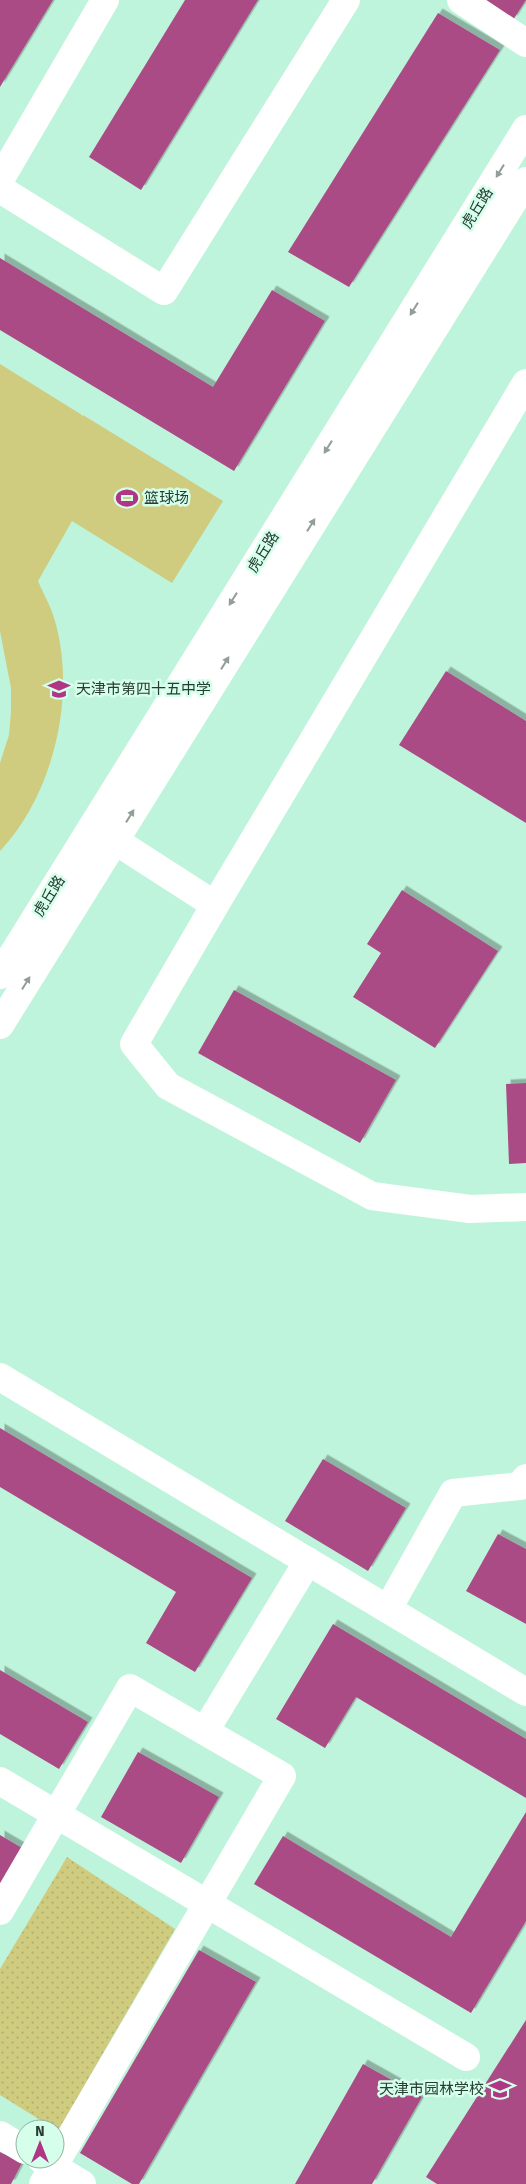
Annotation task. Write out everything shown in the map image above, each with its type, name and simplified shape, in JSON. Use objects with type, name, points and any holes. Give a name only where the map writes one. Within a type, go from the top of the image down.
[{"type":"street","points":[[0,180],[105,0]]},
{"type":"street","points":[[0,189],[164,291],[346,0]]},
{"type":"street","points":[[461,0],[526,43]]},
{"type":"street","name":"虎丘路","points":[[0,1025],[104,833],[526,129]]},
{"type":"street","name":"虎丘路","points":[[0,975],[104,833],[526,180]]},
{"type":"street","points":[[526,383],[134,1044],[168,1086],[372,1196],[470,1209],[526,1207]]},
{"type":"street","points":[[104,833],[215,905]]},
{"type":"street","points":[[0,1378],[526,1692]]},
{"type":"street","points":[[388,1609],[453,1493],[520,1486],[526,1478]]},
{"type":"street","points":[[205,1731],[308,1561]]},
{"type":"street","points":[[0,1911],[130,1688],[282,1776],[46,2170],[82,2184]]},
{"type":"street","points":[[0,1781],[466,2057]]},
{"type":"street","points":[[0,2135],[15,2144]]},
{"type":"shaded area","name":"天津市第四十五中学","points":[[0,364],[82,415],[81,417],[83,415],[223,501],[172,583],[72,521],[38,581],[52,612],[60,642],[63,673],[62,706],[57,738],[48,770],[35,800],[19,827],[0,851],[0,763],[9,735],[11,688],[0,631]]},
{"type":"shaded area","points":[[67,1857],[175,1929],[65,2119],[39,2119],[0,2095],[0,1969]]},
{"type":"building","points":[[0,0],[53,0],[0,87]]},
{"type":"building","points":[[185,0],[258,0],[141,190],[89,157]]},
{"type":"building","points":[[481,0],[526,0],[513,20]]},
{"type":"building","points":[[438,13],[500,50],[349,287],[288,252]]},
{"type":"building","points":[[0,258],[213,387],[272,290],[325,321],[234,471],[0,330]]},
{"type":"building","points":[[446,671],[526,721],[526,823],[399,745]]},
{"type":"building","points":[[402,890],[498,951],[435,1048],[353,997],[381,953],[367,944]]},
{"type":"building","points":[[234,990],[396,1080],[360,1143],[198,1053]]},
{"type":"building","points":[[526,1083],[526,1163],[509,1164],[506,1084]]},
{"type":"building","points":[[0,1428],[252,1578],[195,1672],[146,1643],[176,1592],[0,1487]]},
{"type":"building","points":[[323,1459],[406,1508],[368,1571],[285,1521]]},
{"type":"building","points":[[498,1534],[526,1549],[526,1624],[466,1591]]},
{"type":"building","points":[[333,1624],[526,1739],[526,1798],[356,1697],[325,1748],[276,1719]]},
{"type":"building","points":[[0,1670],[88,1722],[59,1769],[0,1734]]},
{"type":"building","points":[[138,1752],[219,1797],[181,1863],[101,1817]]},
{"type":"building","points":[[526,1812],[526,1921],[471,2013],[254,1884],[283,1836],[451,1937]]},
{"type":"building","points":[[0,1835],[22,1848],[0,1886]]},
{"type":"building","points":[[199,1950],[256,1982],[139,2184],[132,2184],[80,2153]]},
{"type":"building","name":"天津市园林学校","points":[[526,2020],[526,2184],[437,2184],[426,2177]]},
{"type":"building","points":[[363,2064],[422,2097],[372,2184],[295,2184]]},
{"type":"building","points":[[0,2152],[15,2160],[15,2169],[19,2169],[11,2184],[0,2184]]},
{"type":"place","name":"篮球场","points":[[127,498]]},
{"type":"place","name":"天津市第四十五中学","points":[[59,689]]},
{"type":"place","name":"天津市园林学校","points":[[500,2089]]}]
